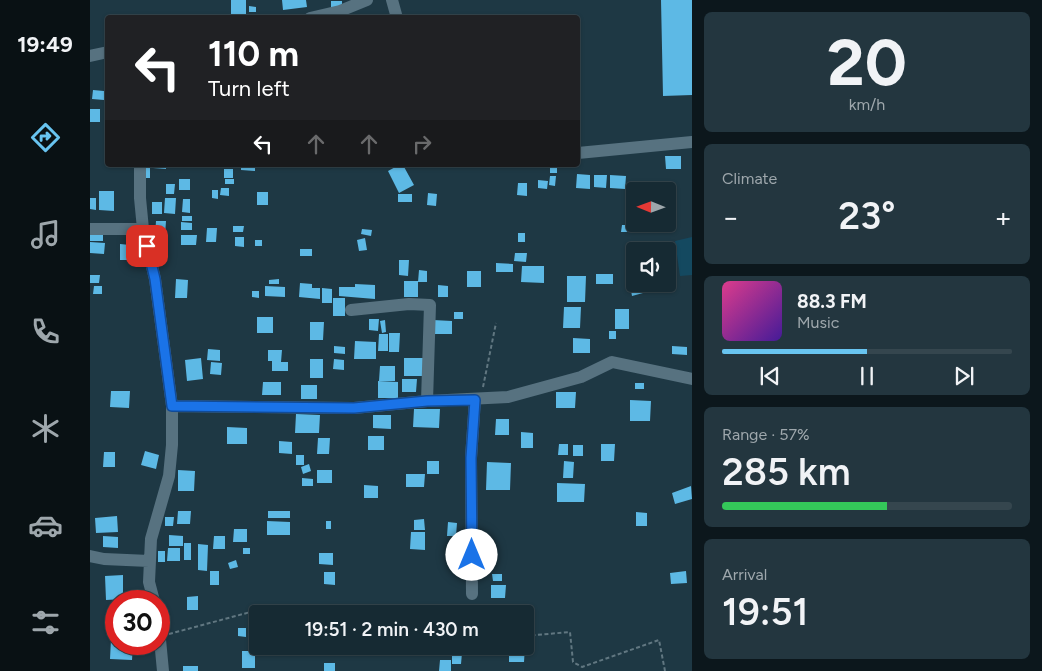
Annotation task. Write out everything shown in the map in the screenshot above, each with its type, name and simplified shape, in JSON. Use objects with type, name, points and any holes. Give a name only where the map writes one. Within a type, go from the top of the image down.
[{"type":"street","points":[[323,15],[340,11],[367,0]]},
{"type":"street","points":[[392,0],[396,15]]},
{"type":"street","points":[[90,56],[105,53]]},
{"type":"street","points":[[580,153],[692,142]]},
{"type":"street","points":[[140,167],[143,229],[155,279],[172,406],[172,445],[169,476],[155,520],[150,560],[149,582],[151,590]]},
{"type":"street","points":[[90,229],[143,229]]},
{"type":"street","points":[[351,310],[409,304],[430,305],[427,401]]},
{"type":"street","points":[[172,406],[354,408],[427,401],[508,397],[548,388],[581,377],[612,362],[692,379]]},
{"type":"street","points":[[472,594],[471,458],[477,399]]},
{"type":"street","points":[[90,556],[104,559],[150,560]]},
{"type":"street","points":[[161,655],[163,671]]},
{"type":"path","points":[[477,399],[496,322]]},
{"type":"path","points":[[170,634],[249,612]]},
{"type":"path","points":[[534,635],[570,632],[573,662],[582,667],[659,640],[665,671]]},
{"type":"shaded area","points":[[692,237],[692,275],[680,276],[675,241]]},
{"type":"building","points":[[231,0],[246,0],[246,15],[231,15]]},
{"type":"building","points":[[282,0],[306,0],[307,7],[283,10]]},
{"type":"building","points":[[661,0],[692,0],[692,95],[663,96]]},
{"type":"building","points":[[331,1],[342,1],[342,8],[331,9]]},
{"type":"building","points":[[249,6],[256,7],[256,12],[249,12]]},
{"type":"building","points":[[93,90],[104,91],[104,100],[92,99]]},
{"type":"building","points":[[90,109],[100,109],[100,122],[90,122]]},
{"type":"building","points":[[665,156],[681,156],[681,169],[666,169]]},
{"type":"building","points":[[143,167],[150,167],[150,178],[143,178]]},
{"type":"building","points":[[166,167],[166,169],[153,168]]},
{"type":"building","points":[[241,167],[255,167],[255,171],[241,170]]},
{"type":"building","points":[[395,167],[404,167],[414,185],[399,193],[388,171]]},
{"type":"building","points":[[550,167],[557,167],[557,173],[550,173]]},
{"type":"building","points":[[224,169],[233,169],[233,178],[224,178]]},
{"type":"building","points":[[577,174],[590,175],[590,189],[576,188]]},
{"type":"building","points":[[594,175],[607,175],[606,188],[594,187]]},
{"type":"building","points":[[610,175],[626,176],[625,189],[610,188]]},
{"type":"building","points":[[550,176],[556,176],[555,186],[549,185]]},
{"type":"building","points":[[179,179],[190,179],[190,190],[179,190]]},
{"type":"building","points":[[225,179],[234,179],[234,184],[225,184]]},
{"type":"building","points":[[538,180],[548,181],[547,189],[538,188]]},
{"type":"building","points":[[518,183],[527,183],[527,196],[517,195]]},
{"type":"building","points":[[166,184],[175,184],[174,194],[166,194]]},
{"type":"building","points":[[221,188],[229,188],[229,196],[220,195]]},
{"type":"building","points":[[212,190],[218,190],[218,199],[212,198]]},
{"type":"building","points":[[99,191],[114,191],[114,211],[99,210]]},
{"type":"building","points":[[257,192],[268,192],[268,205],[257,205]]},
{"type":"building","points":[[428,193],[437,194],[436,206],[427,205]]},
{"type":"building","points":[[398,194],[412,194],[412,202],[398,202]]},
{"type":"building","points":[[90,198],[96,198],[96,210],[90,209]]},
{"type":"building","points":[[165,198],[176,198],[175,214],[164,213]]},
{"type":"building","points":[[183,199],[190,199],[190,213],[182,212]]},
{"type":"building","points":[[152,202],[162,202],[162,214],[152,214]]},
{"type":"building","points":[[182,216],[192,216],[192,221],[182,221]]},
{"type":"building","points":[[156,221],[166,221],[165,236],[155,236]]},
{"type":"building","points":[[181,222],[192,223],[192,230],[181,230]]},
{"type":"building","points":[[622,225],[626,225],[626,232],[621,232]]},
{"type":"building","points":[[233,226],[244,226],[243,232],[233,232]]},
{"type":"building","points":[[207,228],[217,228],[216,242],[206,242]]},
{"type":"building","points":[[362,229],[372,230],[371,236],[361,234]]},
{"type":"building","points":[[90,231],[103,231],[103,241],[90,241]]},
{"type":"building","points":[[518,233],[525,233],[525,242],[518,242]]},
{"type":"building","points":[[181,235],[197,235],[196,245],[181,245]]},
{"type":"building","points":[[235,237],[244,237],[244,247],[235,246]]},
{"type":"building","points":[[365,238],[367,250],[359,251],[357,240]]},
{"type":"building","points":[[255,240],[262,240],[262,246],[255,246]]},
{"type":"building","points":[[90,242],[105,243],[104,254],[90,253]]},
{"type":"building","points":[[120,244],[130,245],[129,260],[120,260]]},
{"type":"building","points":[[132,245],[139,245],[138,255],[132,255]]},
{"type":"building","points":[[300,249],[312,249],[312,256],[300,256]]},
{"type":"building","points":[[515,253],[527,253],[526,262],[514,261]]},
{"type":"building","points":[[399,260],[409,260],[408,276],[399,275]]},
{"type":"building","points":[[496,263],[513,264],[513,272],[496,272]]},
{"type":"building","points":[[522,266],[544,266],[544,283],[521,282]]},
{"type":"building","points":[[419,270],[427,271],[427,282],[418,282]]},
{"type":"building","points":[[467,271],[481,271],[481,287],[467,287]]},
{"type":"building","points":[[596,274],[613,274],[613,284],[596,284]]},
{"type":"building","points":[[90,275],[100,275],[99,283],[90,283]]},
{"type":"building","points":[[567,276],[586,276],[585,302],[567,302]]},
{"type":"building","points":[[176,279],[188,280],[187,298],[175,298]]},
{"type":"building","points":[[279,279],[279,284],[269,284],[269,280]]},
{"type":"building","points":[[404,281],[418,281],[418,297],[404,297]]},
{"type":"building","points":[[300,283],[312,284],[312,288],[320,288],[320,299],[299,297]]},
{"type":"building","points":[[355,284],[375,285],[375,299],[339,296],[339,287],[355,287]]},
{"type":"building","points":[[438,285],[448,286],[448,297],[438,297]]},
{"type":"building","points":[[94,286],[102,286],[102,294],[93,294]]},
{"type":"building","points":[[265,286],[285,287],[285,297],[265,296]]},
{"type":"building","points":[[322,288],[332,289],[332,303],[322,303]]},
{"type":"building","points":[[252,291],[259,291],[259,298],[252,297]]},
{"type":"building","points":[[631,292],[643,292],[643,293],[632,296]]},
{"type":"building","points":[[333,298],[345,298],[345,316],[333,316]]},
{"type":"building","points":[[564,307],[581,307],[580,328],[563,328]]},
{"type":"building","points":[[615,309],[629,309],[629,329],[615,329]]},
{"type":"building","points":[[454,312],[463,312],[463,319],[454,319]]},
{"type":"building","points":[[257,317],[273,317],[273,333],[257,333]]},
{"type":"building","points":[[369,319],[379,319],[378,331],[369,330]]},
{"type":"building","points":[[385,320],[386,332],[382,333],[380,321]]},
{"type":"building","points":[[433,320],[452,321],[452,334],[432,334]]},
{"type":"building","points":[[310,322],[324,322],[323,340],[310,340]]},
{"type":"building","points":[[609,331],[616,331],[616,339],[609,339]]},
{"type":"building","points":[[389,333],[400,333],[399,352],[389,352]]},
{"type":"building","points":[[379,334],[388,334],[388,351],[378,351]]},
{"type":"building","points":[[573,338],[590,339],[590,353],[573,353]]},
{"type":"building","points":[[355,341],[376,342],[376,359],[354,359]]},
{"type":"building","points":[[334,346],[345,347],[345,354],[334,353]]},
{"type":"building","points":[[672,346],[687,347],[687,355],[672,354]]},
{"type":"building","points":[[208,349],[220,350],[220,361],[207,360]]},
{"type":"building","points":[[268,350],[282,350],[281,362],[288,362],[288,371],[272,371],[272,361],[268,361]]},
{"type":"building","points":[[201,358],[203,379],[187,381],[185,360]]},
{"type":"building","points":[[404,358],[423,358],[423,376],[404,376]]},
{"type":"building","points":[[310,359],[323,359],[323,378],[310,378]]},
{"type":"building","points":[[334,359],[344,360],[344,370],[333,369]]},
{"type":"building","points":[[211,362],[222,363],[221,375],[210,374]]},
{"type":"building","points":[[380,366],[395,366],[395,381],[379,381]]},
{"type":"building","points":[[402,379],[417,379],[416,392],[402,392]]},
{"type":"building","points":[[378,381],[398,382],[398,398],[378,398]]},
{"type":"building","points":[[263,382],[281,382],[281,395],[262,395]]},
{"type":"building","points":[[635,383],[644,383],[644,389],[635,389]]},
{"type":"building","points":[[301,385],[317,385],[317,399],[301,399]]},
{"type":"building","points":[[111,391],[130,391],[129,408],[110,407]]},
{"type":"building","points":[[556,392],[576,392],[575,408],[556,408]]},
{"type":"building","points":[[630,400],[651,401],[650,421],[630,421]]},
{"type":"building","points":[[414,409],[440,409],[439,428],[413,427]]},
{"type":"building","points":[[296,414],[320,415],[319,433],[295,433]]},
{"type":"building","points":[[373,415],[391,415],[391,429],[373,428]]},
{"type":"building","points":[[496,419],[509,419],[509,435],[495,435]]},
{"type":"building","points":[[227,427],[247,428],[247,444],[227,444]]},
{"type":"building","points":[[521,432],[533,433],[533,448],[521,448]]},
{"type":"building","points":[[368,436],[384,436],[384,450],[368,450]]},
{"type":"building","points":[[318,438],[330,438],[329,454],[317,454]]},
{"type":"building","points":[[279,441],[292,442],[292,454],[279,453]]},
{"type":"building","points":[[559,444],[568,444],[568,455],[558,455]]},
{"type":"building","points":[[601,444],[615,444],[614,461],[601,461]]},
{"type":"building","points":[[573,445],[583,445],[583,456],[573,456]]},
{"type":"building","points":[[145,451],[159,455],[156,469],[141,465]]},
{"type":"building","points":[[104,452],[115,452],[115,467],[103,467]]},
{"type":"building","points":[[296,455],[304,455],[304,465],[296,465]]},
{"type":"building","points":[[427,461],[439,461],[439,474],[427,474]]},
{"type":"building","points":[[564,461],[574,462],[573,478],[563,478]]},
{"type":"building","points":[[487,462],[511,463],[510,490],[486,490]]},
{"type":"building","points":[[309,464],[311,471],[303,474],[301,467]]},
{"type":"building","points":[[178,470],[195,471],[194,491],[178,491]]},
{"type":"building","points":[[317,470],[332,470],[332,483],[317,483]]},
{"type":"building","points":[[406,474],[425,474],[424,487],[406,487]]},
{"type":"building","points":[[302,478],[313,479],[313,486],[302,486]]},
{"type":"building","points":[[557,483],[585,484],[584,502],[557,502]]},
{"type":"building","points":[[364,485],[378,486],[378,498],[364,498]]},
{"type":"building","points":[[691,486],[692,499],[675,504],[672,493]]},
{"type":"building","points":[[178,511],[191,511],[190,524],[177,524]]},
{"type":"building","points":[[268,511],[290,511],[290,518],[268,518]]},
{"type":"building","points":[[636,512],[647,513],[647,526],[636,526]]},
{"type":"building","points":[[117,516],[118,532],[96,533],[95,518]]},
{"type":"building","points":[[165,517],[174,517],[173,526],[165,526]]},
{"type":"building","points":[[424,519],[425,530],[414,530],[414,520]]},
{"type":"building","points":[[267,521],[290,522],[290,535],[267,535]]},
{"type":"building","points":[[326,521],[331,521],[331,529],[326,529]]},
{"type":"building","points":[[448,522],[457,523],[456,536],[447,536]]},
{"type":"building","points":[[234,529],[247,529],[247,542],[233,542]]},
{"type":"building","points":[[411,532],[425,532],[425,550],[410,549]]},
{"type":"building","points":[[169,535],[183,536],[183,546],[169,546]]},
{"type":"building","points":[[103,536],[118,537],[118,548],[103,547]]},
{"type":"building","points":[[214,536],[225,536],[225,549],[213,549]]},
{"type":"building","points":[[184,543],[191,543],[191,560],[184,560]]},
{"type":"building","points":[[198,544],[208,545],[207,571],[198,570]]},
{"type":"building","points":[[168,548],[180,548],[180,561],[167,561]]},
{"type":"building","points":[[243,548],[250,548],[250,554],[243,554]]},
{"type":"building","points":[[158,551],[165,551],[165,562],[158,562]]},
{"type":"building","points":[[319,553],[333,553],[333,565],[319,564]]},
{"type":"building","points":[[236,560],[238,567],[230,569],[228,563]]},
{"type":"building","points":[[210,571],[219,571],[219,585],[210,585]]},
{"type":"building","points":[[686,571],[687,583],[671,584],[670,573]]},
{"type":"building","points":[[324,572],[335,572],[335,585],[324,584]]},
{"type":"building","points":[[492,574],[502,574],[502,581],[493,581]]},
{"type":"building","points":[[123,575],[123,590],[106,590],[105,576]]},
{"type":"building","points":[[491,585],[506,585],[505,598],[491,598]]},
{"type":"building","points":[[198,596],[198,610],[187,610],[187,597]]},
{"type":"building","points":[[238,628],[246,628],[246,637],[238,636]]},
{"type":"building","points":[[242,651],[249,651],[249,655],[255,655],[255,668],[242,668]]},
{"type":"building","points":[[110,655],[132,655],[132,660],[110,659]]},
{"type":"building","points":[[452,655],[462,655],[461,664],[452,664]]},
{"type":"building","points":[[509,655],[524,655],[524,662],[509,662]]},
{"type":"building","points":[[440,660],[451,660],[451,671],[439,671]]},
{"type":"building","points":[[324,663],[335,663],[335,671],[324,671]]},
{"type":"building","points":[[183,666],[198,666],[198,671],[183,671]]},
{"type":"route","points":[[147,246],[155,279],[167,356],[172,406],[241,405],[354,408],[427,401],[475,400],[471,458],[472,555]]}]
